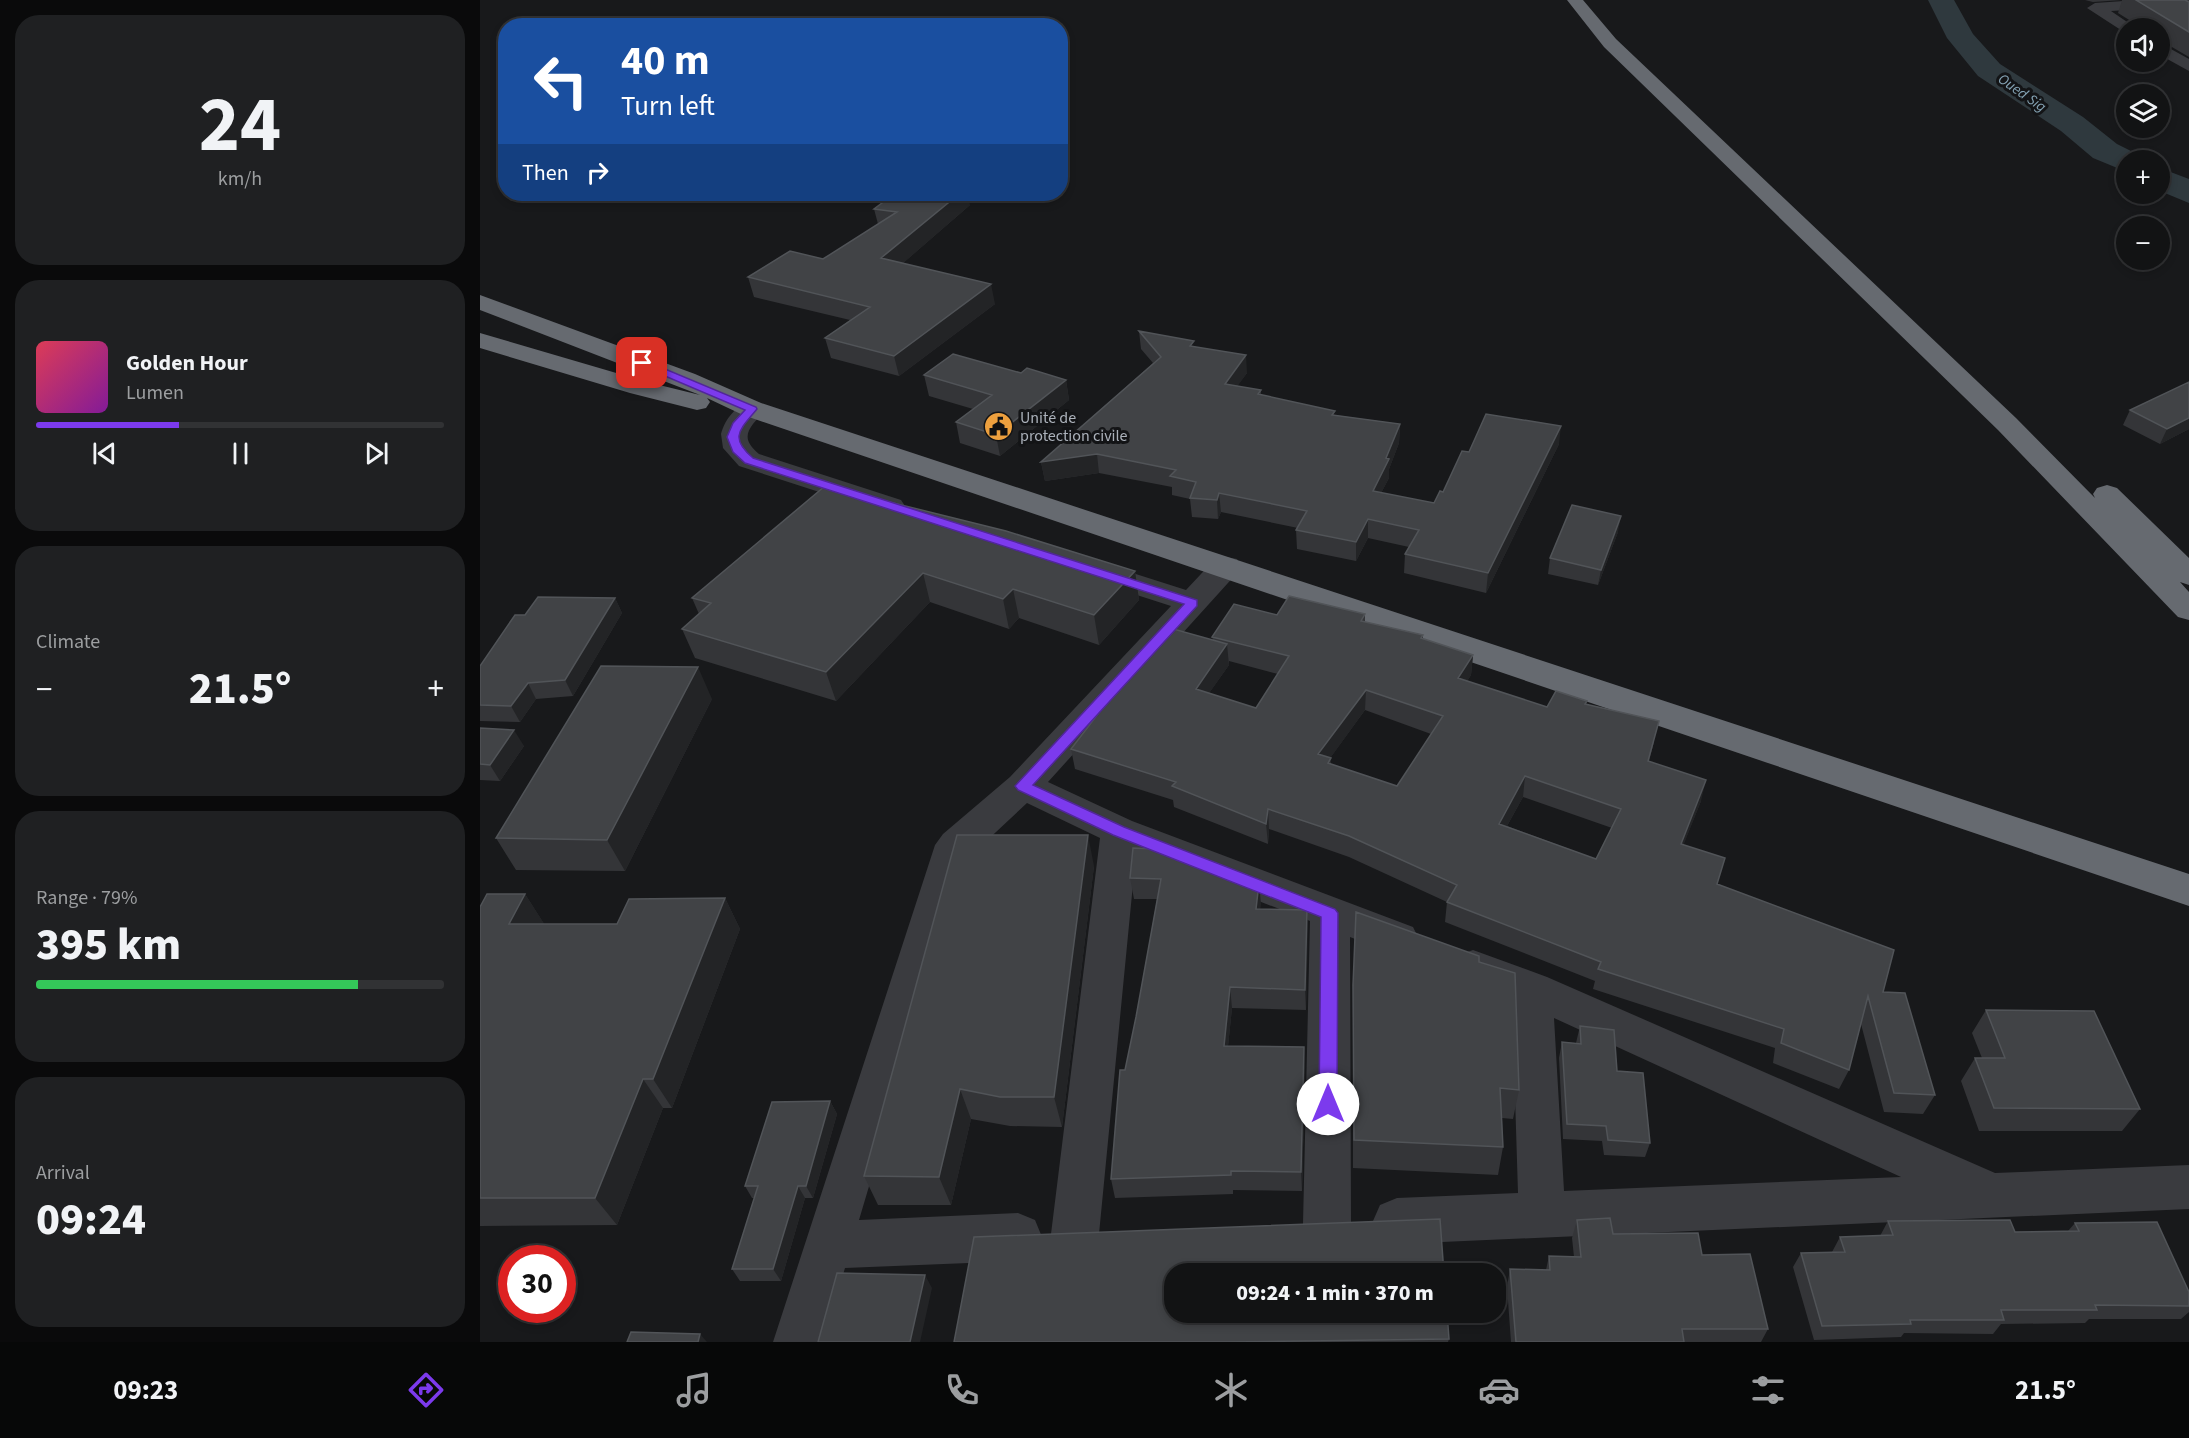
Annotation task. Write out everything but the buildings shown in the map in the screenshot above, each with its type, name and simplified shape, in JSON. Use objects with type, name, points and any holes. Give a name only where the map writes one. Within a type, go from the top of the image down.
[{"type":"highway","points":[[1575,0],[1610,43],[2007,424],[2189,610]]},
{"type":"highway","points":[[1594,0],[1627,39],[2064,452],[2189,574]]},
{"type":"highway","points":[[480,302],[686,379],[752,409],[2182,881]]},
{"type":"highway","points":[[480,340],[664,395],[752,409]]},
{"type":"street","points":[[2116,22],[2095,8],[2163,4]]},
{"type":"street","points":[[2170,54],[2189,66]]},
{"type":"street","points":[[752,409],[738,423],[733,437],[736,450],[749,460],[920,515]]},
{"type":"street","points":[[1068,563],[1193,603]]},
{"type":"street","points":[[798,1342],[948,855],[956,844],[1023,786],[1226,566]]},
{"type":"street","points":[[1023,786],[1119,831],[1532,989],[1994,1196]]},
{"type":"street","points":[[1075,1234],[1119,831]]},
{"type":"street","points":[[1327,1224],[1329,913]]},
{"type":"street","points":[[1532,989],[1542,1215]]},
{"type":"street","points":[[1281,1226],[2189,1187]]},
{"type":"street","points":[[827,1245],[1121,1233]]},
{"type":"waterway","name":"Oued Sig","points":[[1941,0],[1961,38],[1989,70],[2072,124],[2105,151],[2116,156]]},
{"type":"waterway","name":"Oued Sig","points":[[2170,183],[2189,192]]},
{"type":"place","name":"Unité de protection civile","points":[[999,427]]},
{"type":"route","points":[[642,363],[710,389],[752,409],[738,423],[733,437],[736,450],[749,460],[1193,603],[1023,786],[1119,831],[1329,913],[1328,1104]]}]
